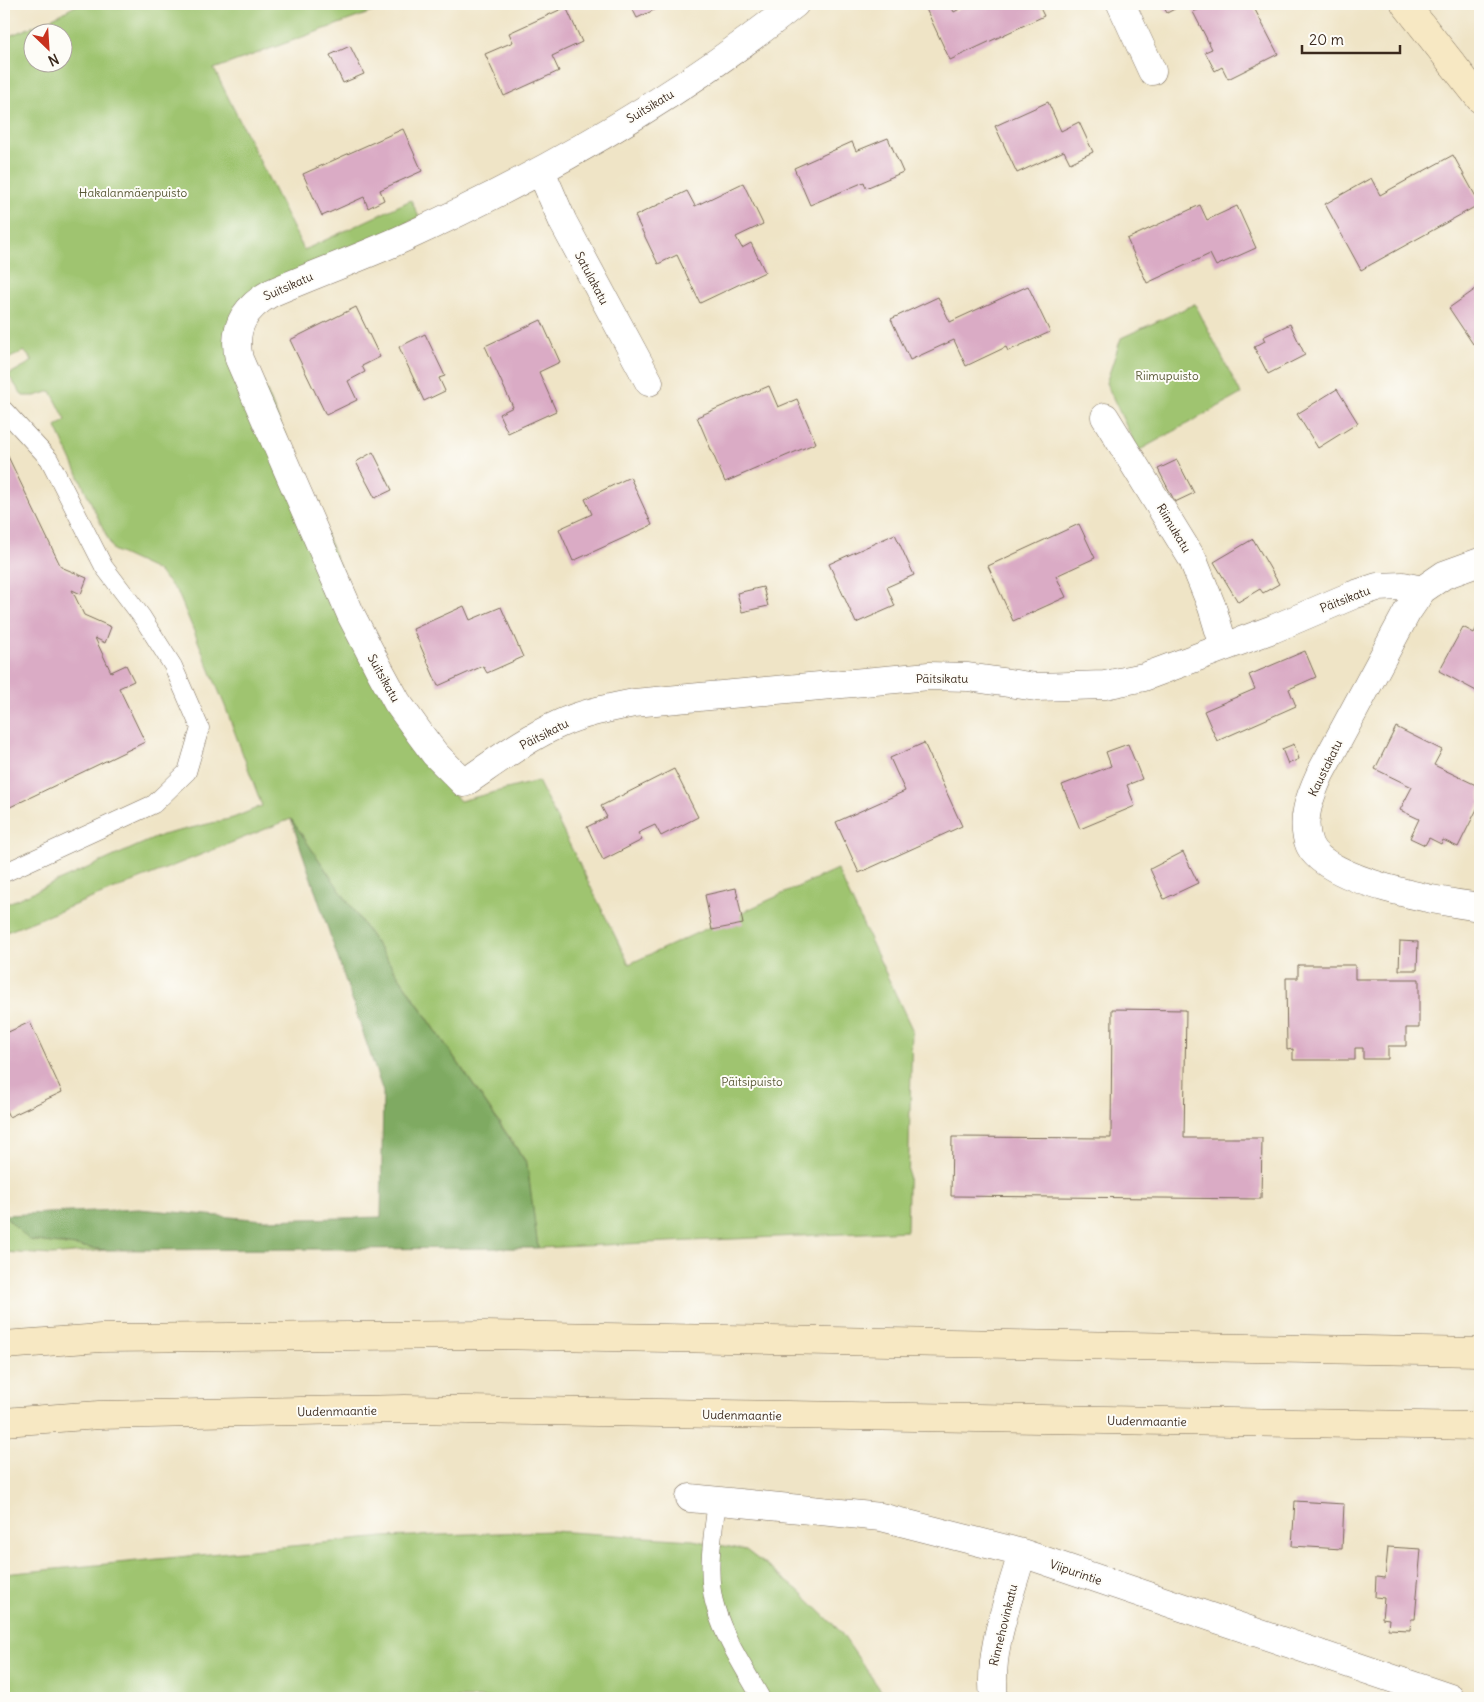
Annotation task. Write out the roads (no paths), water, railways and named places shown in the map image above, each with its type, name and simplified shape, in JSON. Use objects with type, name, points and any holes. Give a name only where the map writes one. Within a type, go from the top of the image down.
[{"type":"main road","points":[[1405,4],[1480,98]]},
{"type":"main road","points":[[4,1345],[101,1338],[485,1335],[1480,1352]]},
{"type":"main road","name":"Uudenmaantie","points":[[4,1422],[99,1415],[405,1409],[1480,1426]]},
{"type":"street","name":"Suitsikatu","points":[[464,783],[435,754],[397,702],[351,615],[246,376],[236,346],[238,328],[244,314],[256,301],[271,292],[403,238],[541,171],[713,67],[796,4]]},
{"type":"street","points":[[1121,4],[1152,71]]},
{"type":"street","name":"Satulakatu","points":[[541,171],[563,222],[649,382]]},
{"type":"street","name":"Riimukatu","points":[[1105,417],[1192,560],[1212,608],[1224,648]]},
{"type":"street","name":"Kaustakatu","points":[[1480,562],[1444,575],[1422,590],[1407,612],[1311,793],[1305,828],[1310,845],[1320,860],[1335,870],[1405,893],[1480,907]]},
{"type":"street","name":"Päitsikatu","points":[[464,783],[516,748],[559,724],[600,710],[634,704],[929,676],[968,677],[1036,687],[1105,685],[1144,677],[1224,648],[1377,587],[1403,586],[1422,590]]},
{"type":"street","name":"Viipurintie","points":[[690,1498],[881,1517],[1022,1553],[1450,1698]]},
{"type":"street","name":"Rinnehovinkatu","points":[[994,1698],[992,1679],[993,1656],[1022,1553]]},
{"type":"lane","points":[[4,410],[49,459],[104,567],[142,618],[173,666],[200,728],[187,772],[154,804],[4,874]]},
{"type":"lane","points":[[716,1501],[711,1565],[715,1607],[723,1628],[761,1698]]},
{"type":"park label","name":"Hakalanmäenpuisto","points":[[133,192]]},
{"type":"park label","name":"Riimupuisto","points":[[1167,375]]},
{"type":"park label","name":"Päitsipuisto","points":[[752,1081]]}]
